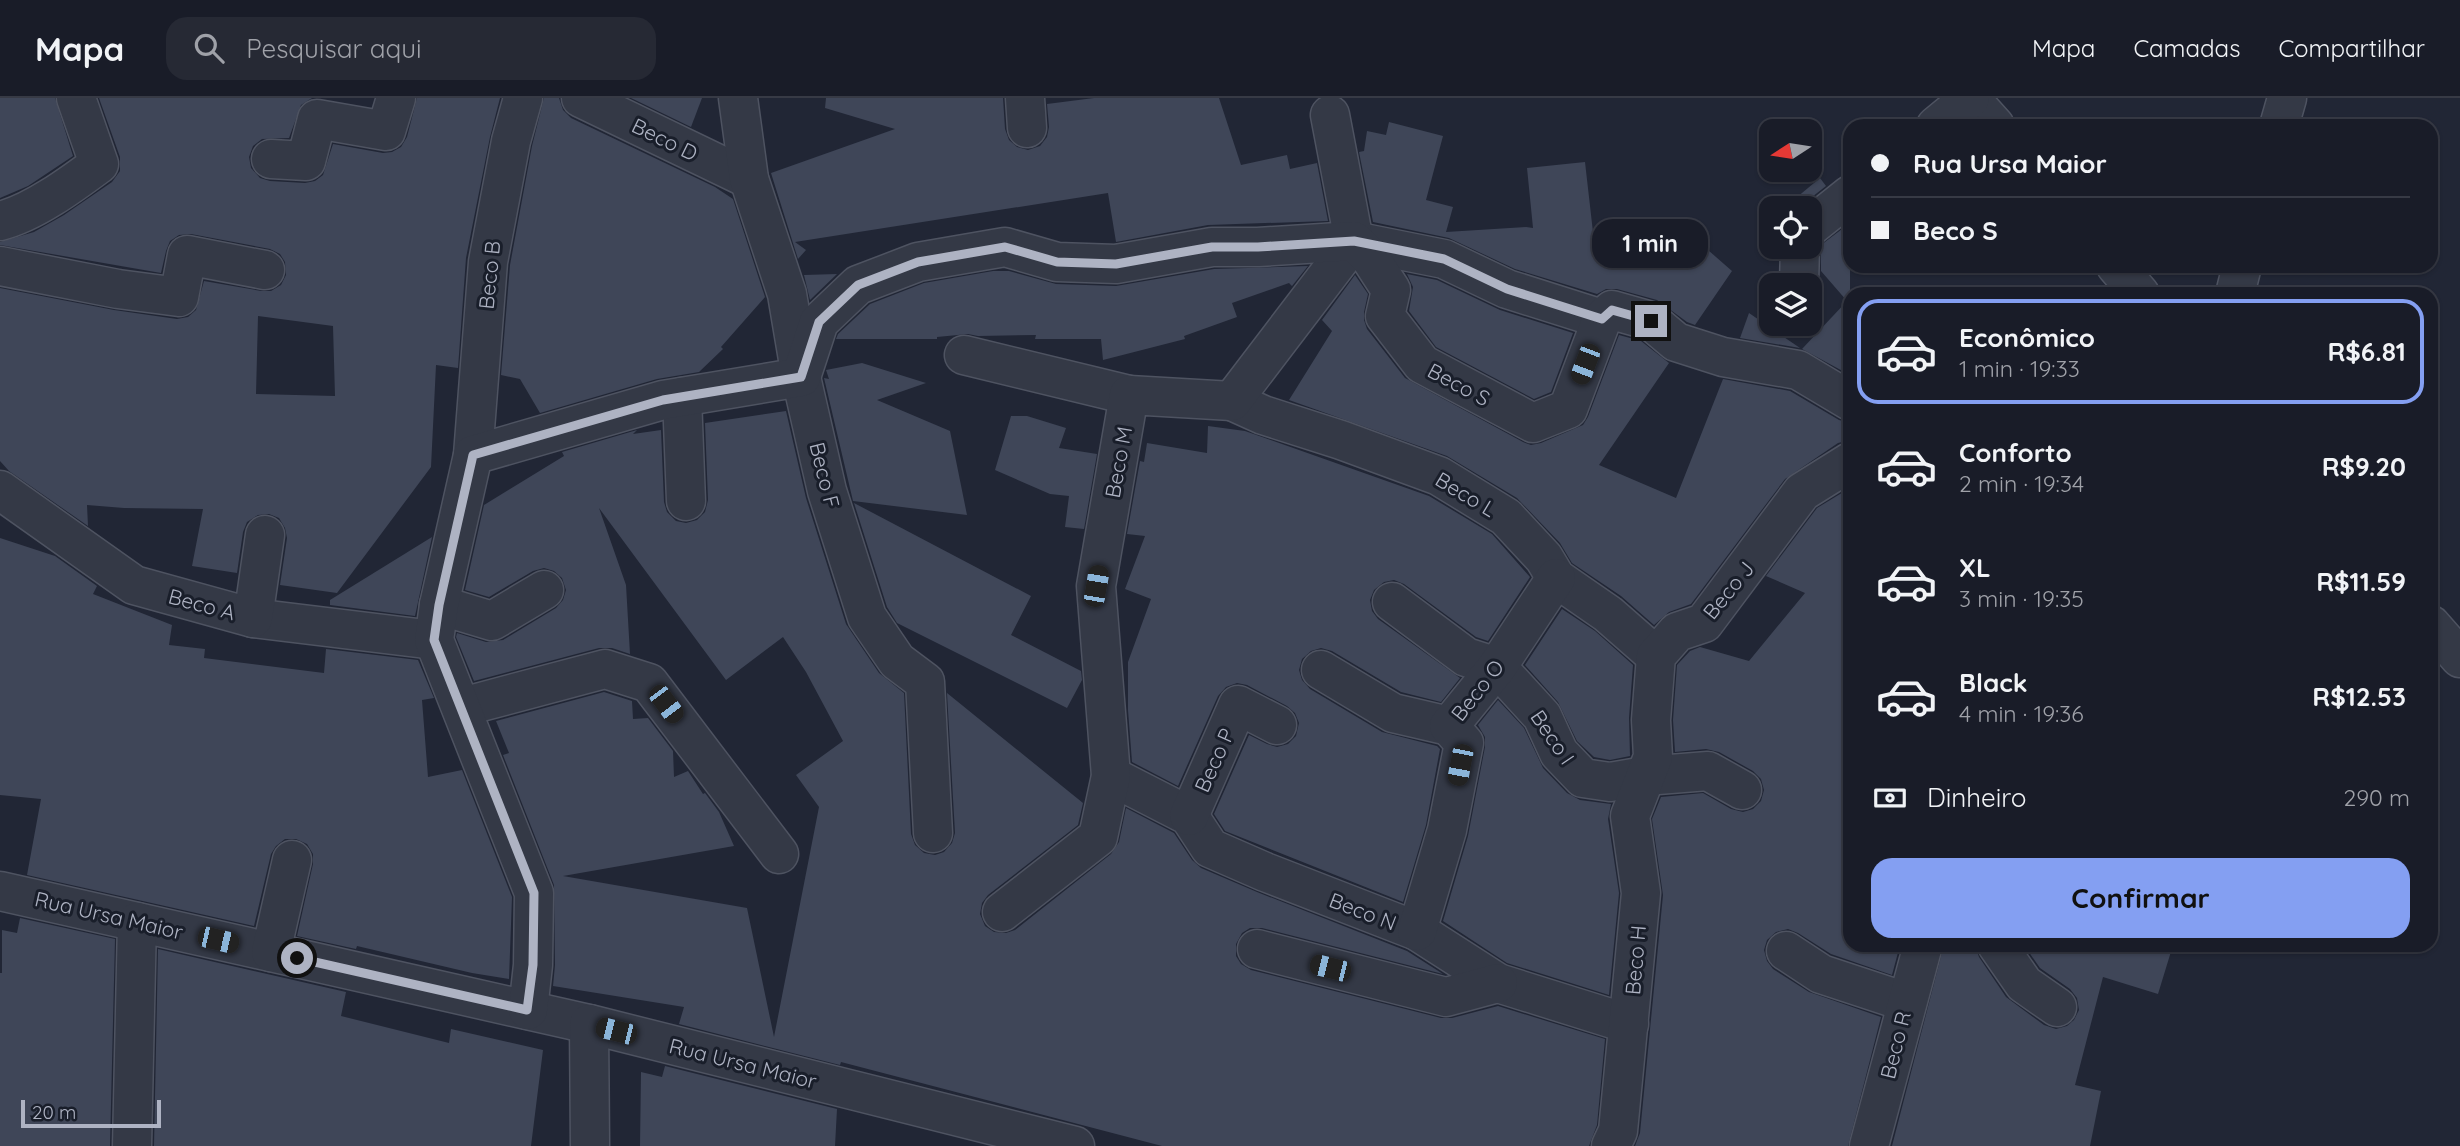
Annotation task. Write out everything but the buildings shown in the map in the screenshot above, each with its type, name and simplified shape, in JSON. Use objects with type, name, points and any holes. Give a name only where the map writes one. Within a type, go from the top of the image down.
[{"type":"street","points":[[0,221],[20,216],[99,164],[76,98]]},
{"type":"street","points":[[271,159],[306,161],[317,119],[386,131],[396,98]]},
{"type":"street","name":"Beco B","points":[[436,623],[473,455],[488,262],[511,141],[523,98]]},
{"type":"street","name":"Beco D","points":[[581,98],[749,179]]},
{"type":"street","name":"Beco F","points":[[738,98],[749,179],[789,303],[801,377],[827,491],[867,617],[897,661],[925,682],[933,833]]},
{"type":"street","points":[[1944,119],[1970,98],[1989,119]]},
{"type":"street","points":[[2282,119],[2287,98]]},
{"type":"street","points":[[964,355],[1129,395],[1232,401],[1354,241],[1331,115]]},
{"type":"street","points":[[1822,218],[1843,201]]},
{"type":"street","points":[[473,455],[663,400],[801,377],[819,322],[858,285],[918,262],[1005,247],[1057,262],[1116,264],[1212,247],[1354,241],[1444,259],[1507,289],[1602,319],[1612,310],[1651,321],[1676,342],[1723,357],[1798,370],[1843,397]]},
{"type":"street","name":"Beco S","points":[[1354,241],[1369,256],[1391,290],[1385,316],[1422,364],[1533,423],[1568,410],[1602,319]]},
{"type":"street","points":[[0,266],[118,289],[179,297],[187,255],[265,270]]},
{"type":"street","points":[[2122,273],[2134,287]]},
{"type":"street","name":"Beco M","points":[[1002,912],[1098,837],[1111,776],[1096,586],[1129,395]]},
{"type":"street","points":[[682,397],[686,501]]},
{"type":"street","name":"Beco L","points":[[1232,401],[1263,415],[1439,475],[1506,517],[1544,558],[1556,578],[1608,614],[1656,656]]},
{"type":"street","name":"Beco J","points":[[1656,656],[1677,632],[1704,623],[1802,492],[1843,466]]},
{"type":"street","name":"Beco A","points":[[0,490],[134,585],[253,618],[436,623],[492,621],[544,590]]},
{"type":"street","points":[[253,618],[264,535]]},
{"type":"street","name":"Beco O","points":[[1417,932],[1447,830],[1464,743],[1448,726],[1497,667],[1556,578]]},
{"type":"street","name":"Beco I","points":[[1392,602],[1466,657],[1497,667],[1542,716],[1559,753],[1583,778],[1610,782],[1708,771],[1742,790]]},
{"type":"street","points":[[436,623],[462,707],[534,893],[533,965],[527,1010]]},
{"type":"street","points":[[2438,633],[2460,658]]},
{"type":"street","points":[[1645,776],[1653,757],[1651,720],[1656,656]]},
{"type":"street","points":[[462,707],[605,669],[649,683],[779,853]]},
{"type":"street","points":[[1321,670],[1392,713],[1448,726]]},
{"type":"street","name":"Beco P","points":[[1189,816],[1238,705],[1278,725]]},
{"type":"street","name":"Beco N","points":[[1111,776],[1189,816],[1210,848],[1265,873],[1417,932],[1498,983],[1629,1024]]},
{"type":"street","name":"Beco H","points":[[1611,1146],[1618,1131],[1641,893],[1630,816],[1645,776]]},
{"type":"street","points":[[271,952],[292,860]]},
{"type":"street","name":"Rua Ursa Maior","points":[[0,891],[589,1024],[1075,1146]]},
{"type":"street","points":[[132,1146],[137,922]]},
{"type":"street","points":[[1257,949],[1446,997],[1498,983]]},
{"type":"street","points":[[1786,951],[1821,974],[1906,1002]]},
{"type":"street","name":"Beco R","points":[[1869,1146],[1921,952]]},
{"type":"street","points":[[2002,952],[2024,984],[2057,1007]]},
{"type":"street","points":[[589,1024],[590,1146]]},
{"type":"route","points":[[297,958],[527,1010],[533,965],[534,893],[434,640],[439,605],[473,455],[663,400],[801,377],[819,322],[858,285],[918,262],[1005,247],[1057,262],[1116,264],[1212,247],[1354,241],[1444,259],[1507,289],[1602,319],[1612,310],[1651,321]]}]
